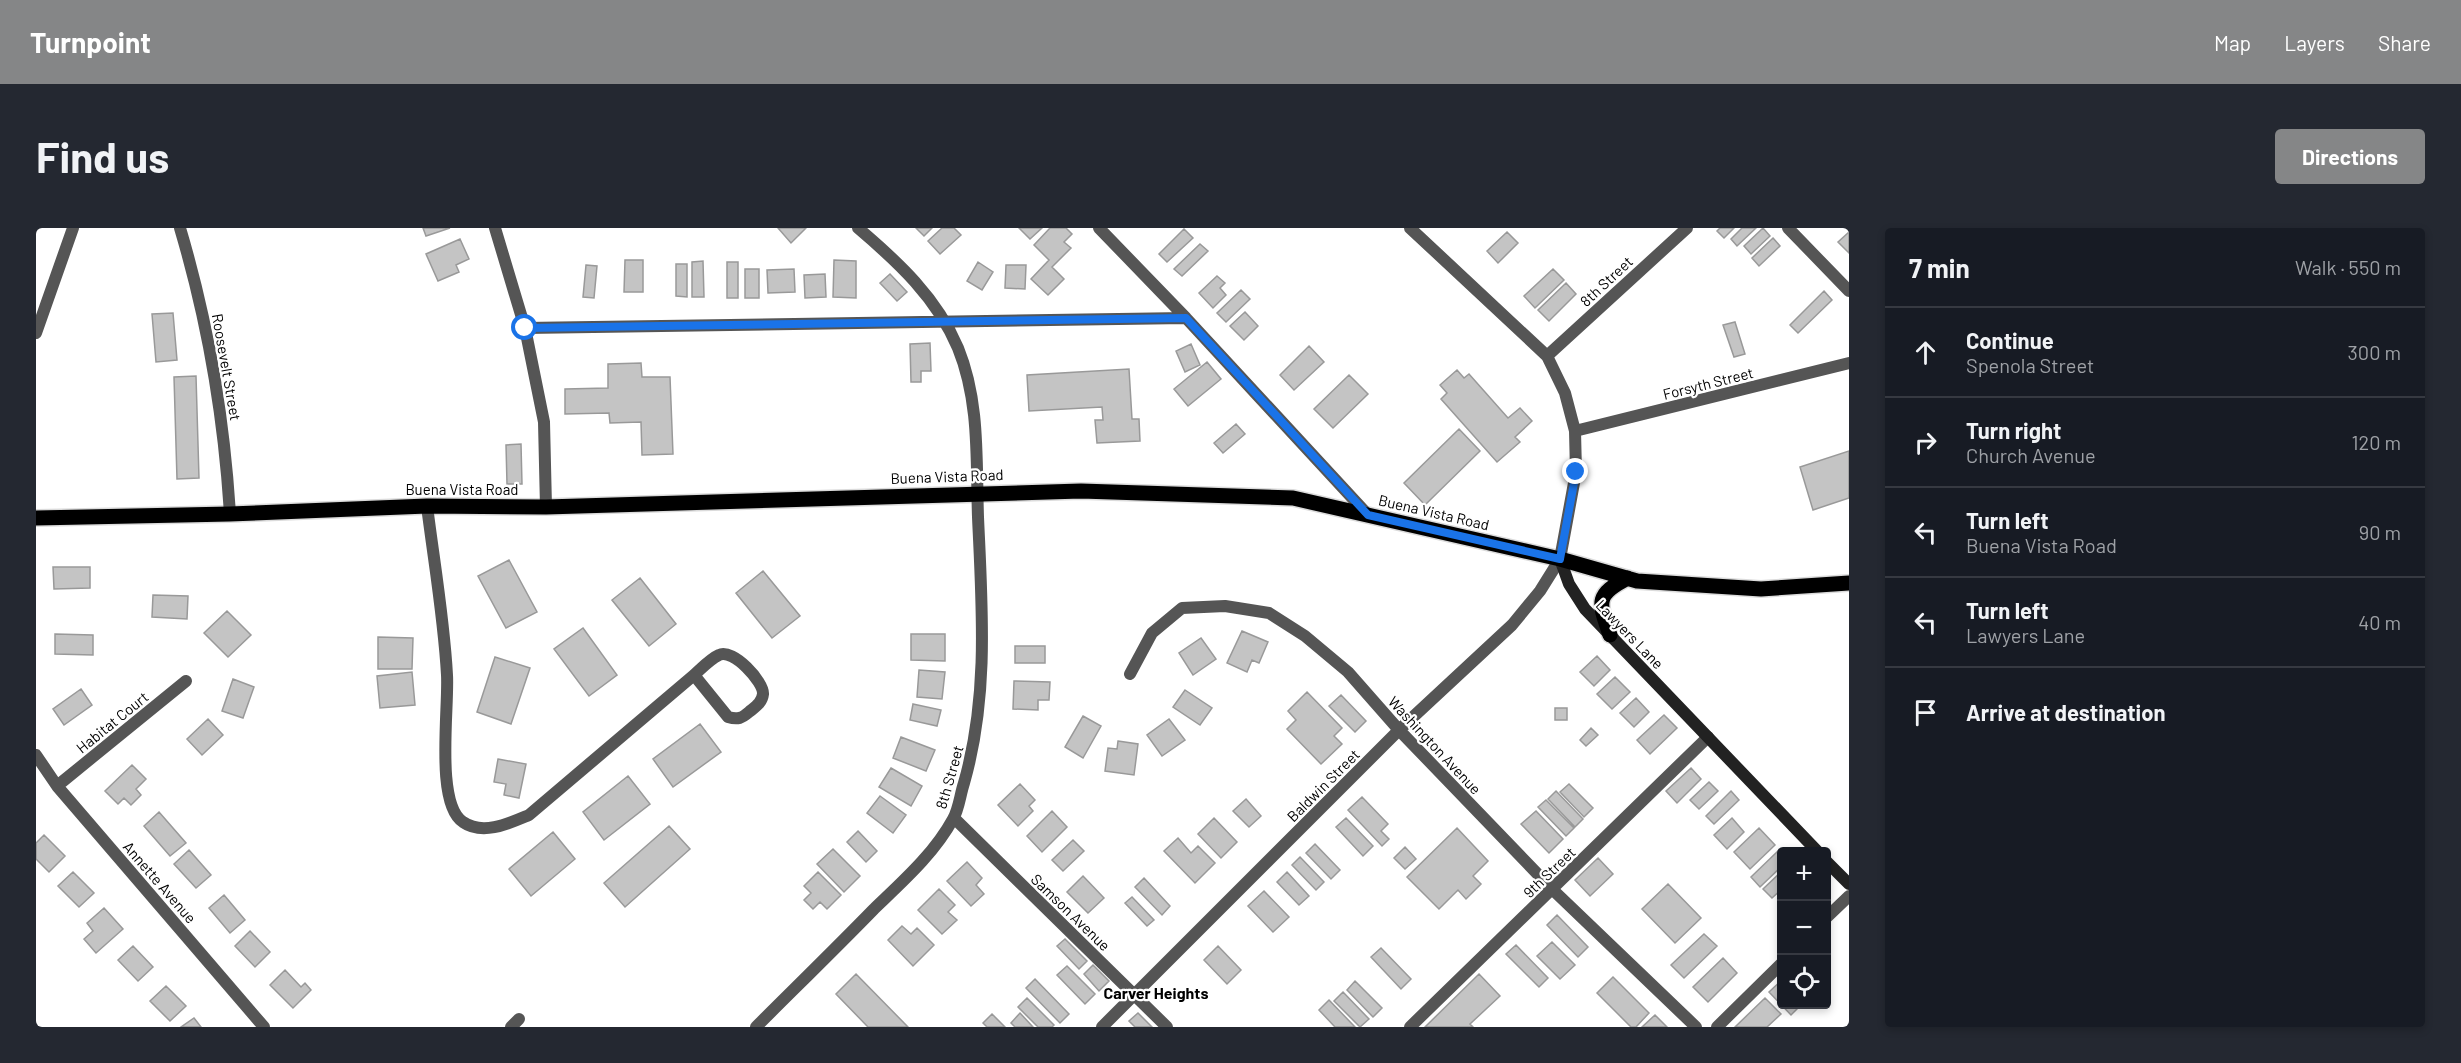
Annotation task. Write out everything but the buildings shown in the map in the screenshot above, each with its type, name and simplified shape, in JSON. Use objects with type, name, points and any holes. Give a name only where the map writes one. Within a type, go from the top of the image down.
[{"type":"main road","name":"Buena Vista Road","points":[[36,518],[231,514],[427,506],[546,507],[1082,491],[1293,498],[1560,559],[1628,578],[1761,589],[1849,583]]},
{"type":"main road","points":[[1610,635],[1600,606],[1605,594],[1613,586],[1628,578]]},
{"type":"street","points":[[36,333],[74,228]]},
{"type":"street","name":"Roosevelt Street","points":[[180,228],[195,278],[212,367],[225,441],[231,514]]},
{"type":"street","points":[[495,228],[525,328],[544,422],[546,507]]},
{"type":"street","name":"8th Street","points":[[756,1027],[921,862],[954,818],[973,752],[983,674],[974,409],[967,375],[957,347],[943,321],[914,279],[858,228]]},
{"type":"street","points":[[1099,228],[1186,318],[1368,515]]},
{"type":"street","points":[[1410,228],[1547,356],[1565,393],[1575,431],[1576,472],[1560,559]]},
{"type":"street","name":"8th Street","points":[[1547,356],[1687,228]]},
{"type":"street","points":[[1788,228],[1849,291]]},
{"type":"street","points":[[525,328],[1186,318]]},
{"type":"street","name":"Forsyth Street","points":[[1575,431],[1849,363]]},
{"type":"street","points":[[427,506],[447,676],[448,802],[462,822],[479,827],[503,826],[529,815],[694,675],[719,655],[726,653],[736,656],[762,688],[763,697],[760,703],[743,717],[736,719],[728,717],[694,675]]},
{"type":"street","name":"Lawyers Lane","points":[[1560,559],[1569,584],[1585,609],[1813,847]]},
{"type":"street","name":"Baldwin Street","points":[[1102,1027],[1399,730],[1512,625],[1540,591],[1560,559]]},
{"type":"street","name":"Washington Avenue","points":[[1130,674],[1152,633],[1182,608],[1225,606],[1269,613],[1305,636],[1348,672],[1399,730],[1553,890],[1696,1027]]},
{"type":"street","name":"Habitat Court","points":[[57,786],[186,681]]},
{"type":"street","name":"9th Street","points":[[1410,1027],[1708,737]]},
{"type":"street","name":"Annette Avenue","points":[[36,755],[57,786],[264,1027]]},
{"type":"street","name":"Samson Avenue","points":[[954,818],[1167,1027]]},
{"type":"street","points":[[1831,865],[1849,884]]},
{"type":"street","points":[[1831,914],[1849,896]]},
{"type":"street","points":[[1717,1027],[1777,968]]},
{"type":"district","name":"Carver Heights","points":[[1156,992]]},
{"type":"route","points":[[525,328],[1186,318],[1368,515],[1560,559],[1576,472]]}]
